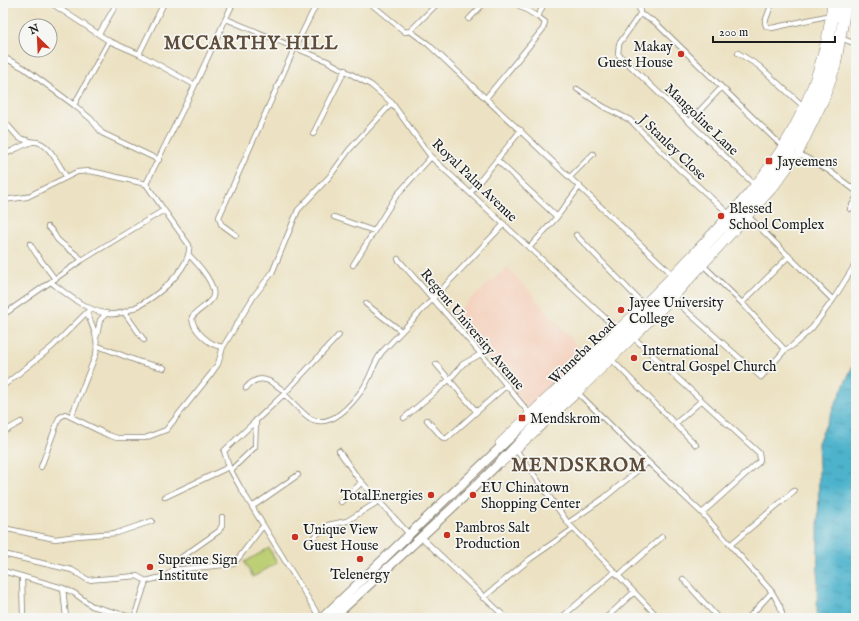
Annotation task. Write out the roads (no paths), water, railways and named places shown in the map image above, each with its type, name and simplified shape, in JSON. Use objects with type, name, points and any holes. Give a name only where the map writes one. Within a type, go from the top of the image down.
[{"type":"highway","name":"Winneba Road","points":[[321,618],[718,240],[783,153],[802,122],[821,76],[833,14],[837,3]]},
{"type":"highway","name":"Winneba Road","points":[[333,618],[495,467],[542,417],[650,315],[773,182],[793,152],[813,114],[834,56],[844,3]]},
{"type":"highway","points":[[372,568],[375,573],[381,574]]},
{"type":"street","points":[[52,3],[109,41],[139,54],[195,85]]},
{"type":"street","points":[[99,34],[117,3]]},
{"type":"street","points":[[139,54],[164,3]]},
{"type":"street","points":[[146,184],[159,160],[233,3]]},
{"type":"street","points":[[236,235],[221,224],[219,217],[295,47],[317,3]]},
{"type":"street","points":[[370,3],[401,30],[410,31],[428,44],[673,274]]},
{"type":"street","points":[[410,31],[438,3]]},
{"type":"street","points":[[469,19],[484,3]]},
{"type":"street","points":[[486,98],[543,29],[545,22],[515,3]]},
{"type":"street","points":[[538,17],[544,3]]},
{"type":"street","points":[[639,3],[640,14],[654,22],[782,146]]},
{"type":"street","points":[[772,3],[765,22],[766,26],[772,28],[833,14]]},
{"type":"street","points":[[495,467],[505,462],[578,393],[673,300],[705,266],[729,214],[754,184],[782,146],[803,106],[822,54],[833,14],[831,3]]},
{"type":"street","points":[[486,461],[496,446],[529,413],[673,274],[749,217],[775,187],[799,154],[825,100],[837,66],[843,39],[848,3]]},
{"type":"street","name":"Mangoline Lane","points":[[640,14],[619,44],[618,54],[754,184]]},
{"type":"street","name":"Royal Palm Avenue","points":[[226,19],[295,47],[345,70],[371,85],[392,103],[431,156],[616,329]]},
{"type":"street","points":[[843,39],[856,44]]},
{"type":"street","points":[[74,105],[109,41]]},
{"type":"street","points":[[738,53],[759,66],[803,106]]},
{"type":"street","points":[[3,57],[24,68],[74,105],[92,119],[102,133],[159,160]]},
{"type":"street","points":[[313,134],[345,70]]},
{"type":"street","points":[[689,122],[721,88]]},
{"type":"street","name":"J Stanley Close","points":[[577,89],[604,107],[630,120],[678,168],[729,214]]},
{"type":"street","points":[[41,467],[59,418],[65,414],[108,436],[118,438],[145,438],[166,430],[212,374],[218,364],[223,347],[254,296],[272,273],[298,210],[330,176],[349,150],[392,103]]},
{"type":"street","points":[[3,120],[19,138],[47,148],[66,176]]},
{"type":"street","points":[[471,192],[521,130]]},
{"type":"street","points":[[3,155],[33,142]]},
{"type":"street","points":[[570,177],[593,154]]},
{"type":"street","points":[[799,154],[828,170],[856,191]]},
{"type":"street","points":[[353,265],[396,196],[431,156]]},
{"type":"street","points":[[497,160],[557,217]]},
{"type":"street","points":[[3,200],[27,197],[66,176],[77,172],[89,171],[146,184],[189,245],[189,255],[181,270],[169,284],[153,296],[124,312],[116,314],[88,311]]},
{"type":"street","points":[[529,248],[557,217],[580,186]]},
{"type":"street","points":[[850,209],[856,198]]},
{"type":"street","points":[[3,315],[82,260],[164,210]]},
{"type":"street","points":[[334,217],[374,231]]},
{"type":"street","points":[[749,217],[816,286],[833,300]]},
{"type":"street","points":[[246,388],[254,381],[261,378],[271,381],[312,420],[321,422],[329,420],[341,412],[363,390],[375,361],[401,331],[432,297],[504,224]]},
{"type":"street","points":[[48,227],[55,232],[59,241],[76,252],[82,260]]},
{"type":"street","points":[[576,235],[643,304]]},
{"type":"street","points":[[30,244],[53,280],[88,311],[96,337],[98,346],[96,354],[72,417]]},
{"type":"street","points":[[189,255],[208,278],[213,292],[212,300],[192,317],[192,322],[207,342],[223,347]]},
{"type":"street","points":[[742,303],[788,256]]},
{"type":"street","name":"Regent University Avenue","points":[[398,259],[481,354],[529,413]]},
{"type":"street","points":[[673,300],[759,377],[762,376],[785,350],[792,346],[812,328],[833,300],[856,263]]},
{"type":"street","points":[[705,266],[742,303],[785,350]]},
{"type":"street","points":[[366,304],[401,331]]},
{"type":"street","points":[[3,386],[52,347],[88,311]]},
{"type":"street","points":[[124,312],[144,340]]},
{"type":"street","points":[[96,337],[100,320],[107,313]]},
{"type":"street","points":[[321,618],[263,526],[230,469],[224,451],[284,393],[339,335]]},
{"type":"street","points":[[634,338],[758,453],[760,459],[702,513]]},
{"type":"street","points":[[98,346],[164,368]]},
{"type":"street","points":[[404,418],[450,379],[467,361],[481,354]]},
{"type":"street","points":[[612,360],[696,445]]},
{"type":"street","points":[[436,364],[476,411]]},
{"type":"street","points":[[427,420],[445,439],[507,385]]},
{"type":"street","points":[[578,393],[702,513],[772,592],[780,606],[783,618]]},
{"type":"street","points":[[675,424],[701,401]]},
{"type":"street","points":[[165,497],[230,469],[255,447],[256,420]]},
{"type":"street","points":[[3,432],[20,422]]},
{"type":"street","points":[[338,451],[362,482],[409,534]]},
{"type":"street","points":[[517,451],[573,529],[659,618]]},
{"type":"street","points":[[568,523],[648,462]]},
{"type":"street","points":[[252,507],[298,475]]},
{"type":"street","points":[[341,502],[362,482]]},
{"type":"street","points":[[730,544],[794,491]]},
{"type":"street","points":[[314,537],[328,524],[347,521],[379,501]]},
{"type":"street","points":[[3,554],[72,570],[88,580],[137,576],[146,581],[162,578],[173,570],[182,557],[218,531],[222,525],[222,517]]},
{"type":"street","points":[[3,528],[56,539],[117,533],[152,522]]},
{"type":"street","points":[[173,570],[234,564],[263,526]]},
{"type":"street","points":[[483,598],[524,563],[573,529]]},
{"type":"street","points":[[420,536],[483,598],[506,618]]},
{"type":"street","points":[[561,618],[662,537]]},
{"type":"street","points":[[3,571],[63,588],[74,593],[92,606],[134,618],[146,581]]},
{"type":"street","points":[[22,576],[23,618]]},
{"type":"street","points":[[683,579],[718,618]]},
{"type":"street","points":[[63,588],[66,618]]},
{"type":"street","points":[[606,618],[634,592]]},
{"type":"street","points":[[748,618],[772,592]]},
{"type":"water","points":[[856,359],[856,618],[817,618],[818,442]]},
{"type":"place","name":"Makay Guest House","points":[[681,54]]},
{"type":"place","name":"Jayeemens","points":[[769,161]]},
{"type":"place","name":"Blessed School Complex","points":[[721,216]]},
{"type":"place","name":"Jayee University College","points":[[621,310]]},
{"type":"place","name":"International Central Gospel Church","points":[[634,358]]},
{"type":"place","name":"Mendskrom","points":[[522,418]]},
{"type":"place","name":"TotalEnergies","points":[[431,495]]},
{"type":"place","name":"EU Chinatown Shopping Center","points":[[473,495]]},
{"type":"place","name":"Pambros Salt Production","points":[[447,535]]},
{"type":"place","name":"Unique View Guest House","points":[[295,537]]},
{"type":"place","name":"Telenergy","points":[[360,559]]},
{"type":"place","name":"Supreme Sign Institute","points":[[150,567]]},
{"type":"district","name":"MCCARTHY HILL","points":[[251,43]]},
{"type":"district","name":"MENDSKROM","points":[[579,465]]}]
